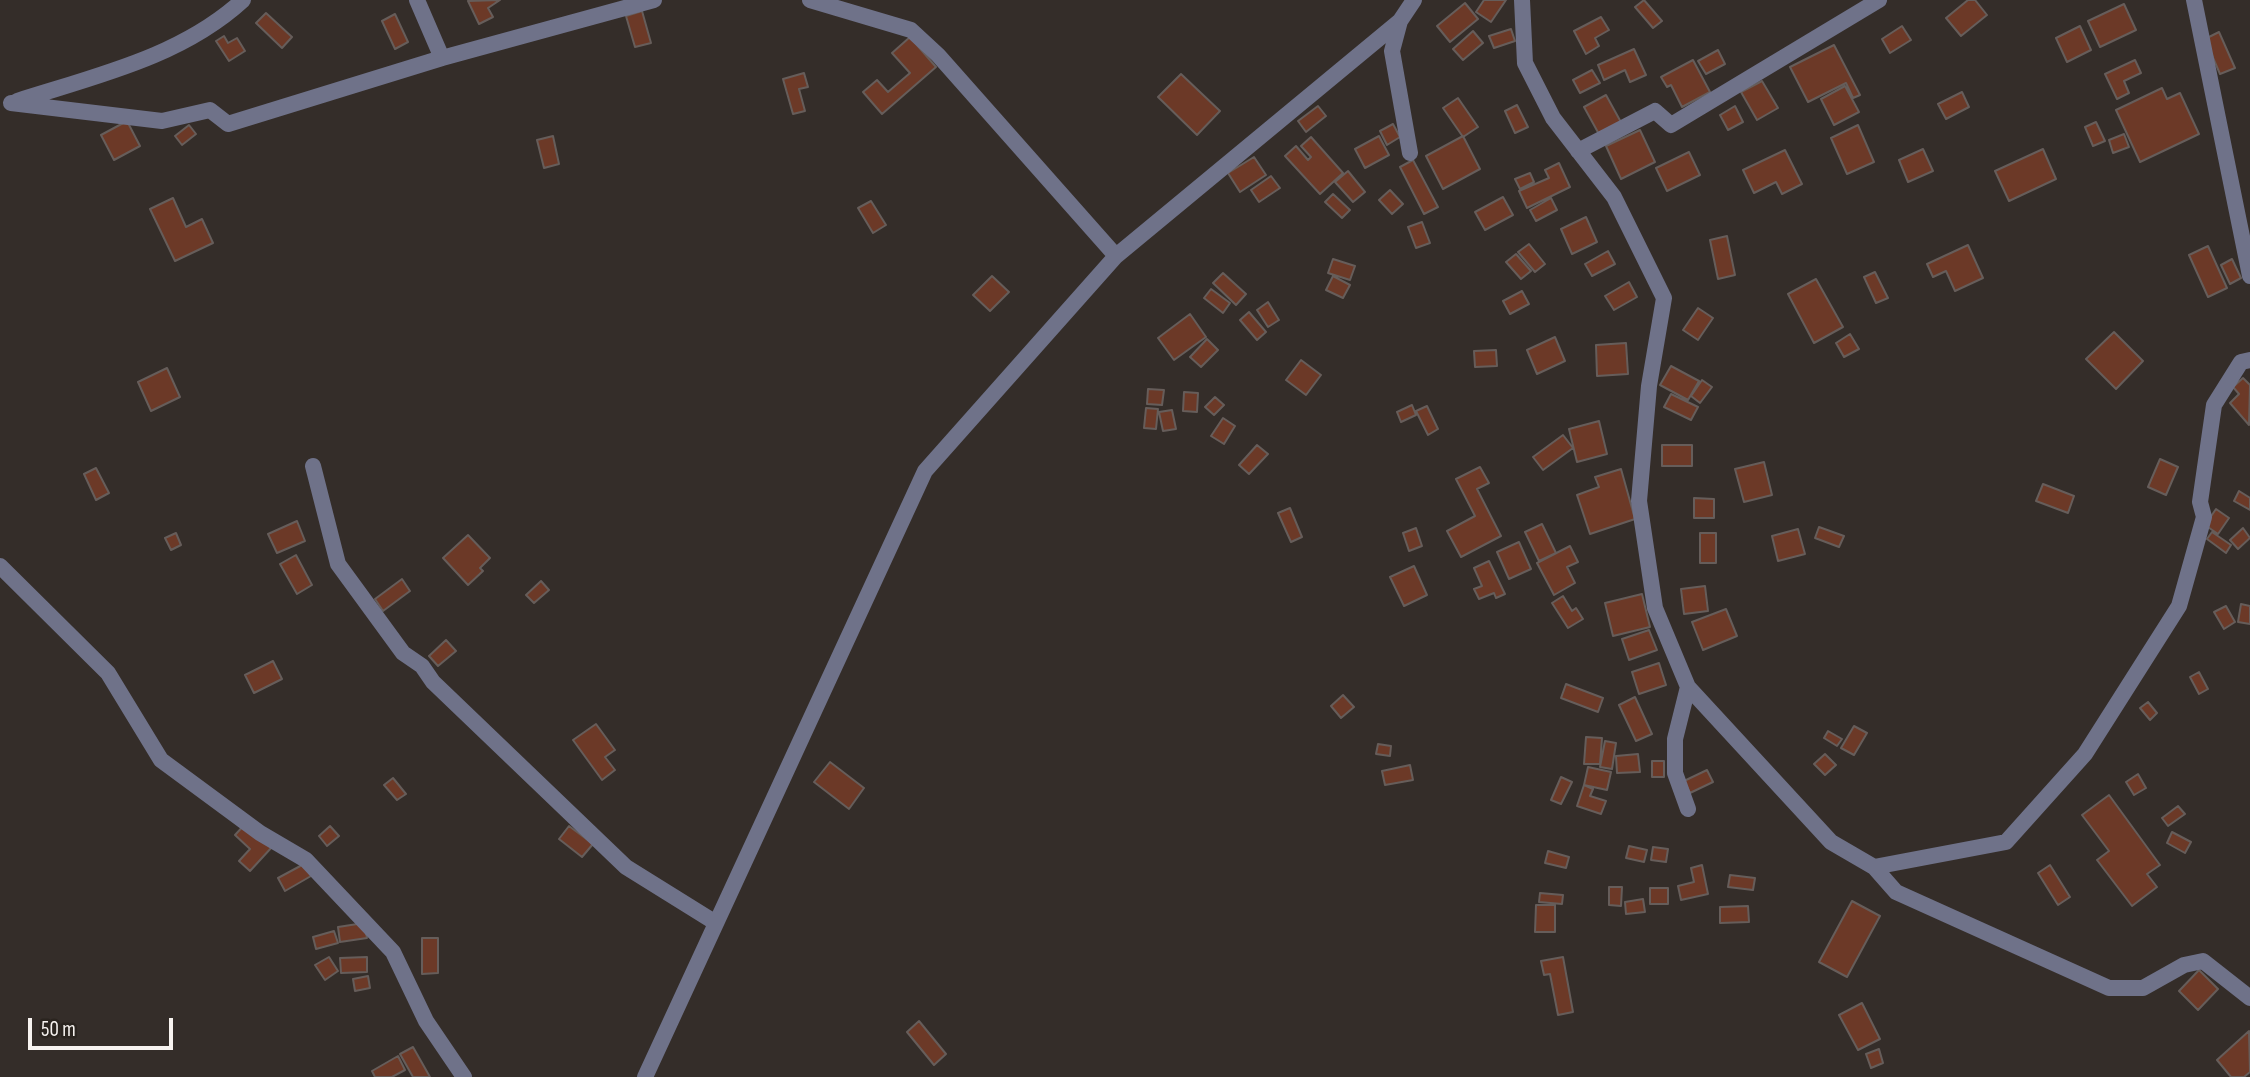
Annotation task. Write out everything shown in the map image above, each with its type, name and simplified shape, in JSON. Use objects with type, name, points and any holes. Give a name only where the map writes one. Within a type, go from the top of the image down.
[{"type":"street","points":[[5,103],[167,51],[201,33],[243,0]]},
{"type":"street","points":[[417,0],[442,58]]},
{"type":"street","points":[[5,103],[162,121],[210,110],[228,124],[442,58],[654,0]]},
{"type":"street","points":[[810,0],[911,30],[938,55],[1116,256]]},
{"type":"street","points":[[645,1077],[925,471],[1116,256],[1400,21],[1414,0]]},
{"type":"street","points":[[1522,0],[1525,63],[1553,118],[1614,197],[1664,299],[1649,386],[1639,500],[1655,608],[1688,687],[1831,842],[1874,867],[1896,892],[2109,988],[2143,988],[2184,965],[2203,961],[2250,998]]},
{"type":"street","points":[[1578,150],[1655,111],[1671,125],[1879,0]]},
{"type":"street","points":[[2194,0],[2250,276]]},
{"type":"street","points":[[1400,21],[1392,51],[1410,153]]},
{"type":"street","points":[[1874,867],[2006,842],[2085,754],[2179,606],[2204,517],[2200,502],[2214,405],[2241,362],[2250,360]]},
{"type":"street","points":[[313,466],[338,564],[403,653],[422,666],[433,682],[626,867],[716,923]]},
{"type":"street","points":[[0,566],[108,673],[161,760],[260,833],[306,860],[393,952],[426,1021],[464,1077]]},
{"type":"street","points":[[1688,687],[1675,751],[1675,773],[1688,809]]},
{"type":"building","points":[[500,0],[488,8],[493,17],[479,24],[468,1]]},
{"type":"building","points":[[1484,0],[1506,0],[1491,22],[1476,12]]},
{"type":"building","points":[[1644,0],[1662,21],[1653,28],[1635,7]]},
{"type":"building","points":[[1968,0],[1975,0],[1987,15],[1961,36],[1946,18]]},
{"type":"building","points":[[1465,3],[1478,19],[1450,42],[1437,26]]},
{"type":"building","points":[[2124,4],[2136,30],[2100,47],[2088,21]]},
{"type":"building","points":[[642,11],[651,43],[635,47],[626,16]]},
{"type":"building","points":[[266,13],[292,37],[282,48],[256,23]]},
{"type":"building","points":[[395,14],[408,42],[395,49],[382,21]]},
{"type":"building","points":[[1601,17],[1609,30],[1595,38],[1599,46],[1586,54],[1574,31]]},
{"type":"building","points":[[1902,26],[1911,40],[1890,53],[1882,39]]},
{"type":"building","points":[[2080,26],[2091,50],[2067,62],[2056,38]]},
{"type":"building","points":[[1511,29],[1515,41],[1494,48],[1489,36]]},
{"type":"building","points":[[1473,31],[1483,43],[1463,60],[1453,49]]},
{"type":"building","points":[[2219,32],[2235,68],[2220,74],[2205,39]]},
{"type":"building","points":[[224,36],[228,43],[237,38],[245,51],[229,61],[216,41]]},
{"type":"building","points":[[910,37],[936,67],[882,114],[863,92],[877,80],[888,92],[910,73],[892,53]]},
{"type":"building","points":[[1834,45],[1860,95],[1853,98],[1846,83],[1808,102],[1790,67]]},
{"type":"building","points":[[1634,49],[1646,75],[1630,82],[1625,70],[1604,80],[1598,65]]},
{"type":"building","points":[[1718,50],[1725,64],[1706,74],[1698,61]]},
{"type":"building","points":[[1693,60],[1710,92],[1682,107],[1671,85],[1667,87],[1661,77]]},
{"type":"building","points":[[2135,60],[2141,73],[2124,81],[2129,93],[2117,99],[2105,74]]},
{"type":"building","points":[[1592,70],[1600,83],[1580,93],[1573,80]]},
{"type":"building","points":[[804,73],[808,87],[799,89],[805,111],[793,114],[783,79]]},
{"type":"building","points":[[1181,74],[1220,111],[1197,135],[1158,97]]},
{"type":"building","points":[[1762,81],[1778,108],[1757,120],[1741,92]]},
{"type":"building","points":[[1845,86],[1859,112],[1834,125],[1821,99]]},
{"type":"building","points":[[2162,88],[2167,99],[2180,93],[2199,134],[2140,162],[2116,110]]},
{"type":"building","points":[[1962,92],[1969,107],[1946,119],[1938,104]]},
{"type":"building","points":[[1606,95],[1622,124],[1600,136],[1584,107]]},
{"type":"building","points":[[1458,98],[1478,127],[1463,137],[1443,108]]},
{"type":"building","points":[[1517,105],[1528,127],[1515,133],[1505,111]]},
{"type":"building","points":[[1318,106],[1326,116],[1306,132],[1298,121]]},
{"type":"building","points":[[1735,106],[1743,122],[1728,130],[1720,115]]},
{"type":"building","points":[[127,121],[140,146],[114,160],[101,135]]},
{"type":"building","points":[[2096,122],[2105,141],[2093,146],[2085,127]]},
{"type":"building","points":[[1393,124],[1400,137],[1387,145],[1380,131]]},
{"type":"building","points":[[189,125],[196,134],[182,145],[175,136]]},
{"type":"building","points":[[1858,125],[1874,162],[1847,174],[1831,138]]},
{"type":"building","points":[[1640,130],[1655,162],[1621,179],[1606,146]]},
{"type":"building","points":[[2124,134],[2129,147],[2113,153],[2109,140]]},
{"type":"building","points":[[553,136],[559,164],[544,168],[537,140]]},
{"type":"building","points":[[1379,136],[1389,155],[1365,168],[1355,149]]},
{"type":"building","points":[[1463,136],[1480,169],[1443,189],[1426,156]]},
{"type":"building","points":[[1311,137],[1343,173],[1320,194],[1285,156],[1296,146],[1308,160],[1311,157],[1301,146]]},
{"type":"building","points":[[1923,149],[1933,171],[1908,182],[1899,160]]},
{"type":"building","points":[[2043,149],[2056,179],[2009,201],[1995,171]]},
{"type":"building","points":[[1785,150],[1802,184],[1782,194],[1776,182],[1754,193],[1743,170]]},
{"type":"building","points":[[1689,152],[1700,175],[1667,191],[1656,168]]},
{"type":"building","points":[[1254,157],[1266,175],[1240,192],[1228,173]]},
{"type":"building","points":[[1413,160],[1438,207],[1424,214],[1400,167]]},
{"type":"building","points":[[1559,163],[1570,187],[1527,208],[1519,191],[1549,178],[1545,170]]},
{"type":"building","points":[[1348,171],[1365,192],[1353,202],[1335,182]]},
{"type":"building","points":[[1530,173],[1534,182],[1520,189],[1515,179]]},
{"type":"building","points":[[1271,176],[1280,188],[1259,202],[1251,190]]},
{"type":"building","points":[[1390,190],[1403,204],[1392,214],[1379,200]]},
{"type":"building","points":[[1333,194],[1350,210],[1342,218],[1325,202]]},
{"type":"building","points":[[1503,197],[1513,215],[1485,230],[1475,212]]},
{"type":"building","points":[[173,198],[186,227],[202,219],[213,243],[175,261],[150,209]]},
{"type":"building","points":[[1551,198],[1557,210],[1536,221],[1530,210]]},
{"type":"building","points":[[871,201],[886,225],[873,233],[858,208]]},
{"type":"building","points":[[1586,217],[1597,242],[1572,254],[1561,229]]},
{"type":"building","points":[[1422,222],[1430,243],[1416,248],[1408,227]]},
{"type":"building","points":[[1727,236],[1735,275],[1718,279],[1710,240]]},
{"type":"building","points":[[1529,244],[1545,264],[1535,272],[1518,252]]},
{"type":"building","points":[[1968,245],[1983,278],[1955,291],[1946,271],[1933,277],[1927,264]]},
{"type":"building","points":[[2208,246],[2227,288],[2208,297],[2189,255]]},
{"type":"building","points":[[1608,251],[1615,264],[1592,276],[1585,264]]},
{"type":"building","points":[[1516,254],[1531,271],[1521,279],[1506,262]]},
{"type":"building","points":[[1333,259],[1355,266],[1350,280],[1328,273]]},
{"type":"building","points":[[2232,259],[2241,278],[2230,284],[2221,265]]},
{"type":"building","points":[[1875,272],[1888,298],[1876,303],[1864,277]]},
{"type":"building","points":[[1223,273],[1246,294],[1236,305],[1213,283]]},
{"type":"building","points":[[992,276],[1009,292],[990,311],[973,295]]},
{"type":"building","points":[[1333,276],[1350,285],[1343,298],[1326,290]]},
{"type":"building","points":[[1816,279],[1843,327],[1814,343],[1788,294]]},
{"type":"building","points":[[1629,282],[1637,297],[1614,310],[1605,296]]},
{"type":"building","points":[[1211,289],[1230,303],[1223,313],[1204,298]]},
{"type":"building","points":[[1522,291],[1529,304],[1510,314],[1503,301]]},
{"type":"building","points":[[1268,302],[1279,320],[1268,327],[1257,310]]},
{"type":"building","points":[[1698,308],[1713,318],[1698,340],[1683,330]]},
{"type":"building","points":[[1249,312],[1266,332],[1257,340],[1240,320]]},
{"type":"building","points":[[1190,314],[1206,337],[1174,360],[1158,338]]},
{"type":"building","points":[[2114,332],[2143,361],[2116,389],[2086,359]]},
{"type":"building","points":[[1850,334],[1859,349],[1844,357],[1836,343]]},
{"type":"building","points":[[1555,337],[1565,361],[1537,374],[1527,350]]},
{"type":"building","points":[[1207,339],[1218,350],[1201,367],[1190,357]]},
{"type":"building","points":[[1626,343],[1628,374],[1597,376],[1596,345]]},
{"type":"building","points":[[1496,350],[1497,366],[1475,367],[1474,351]]},
{"type":"building","points":[[1301,360],[1321,375],[1306,395],[1286,380]]},
{"type":"building","points":[[1671,366],[1699,381],[1688,400],[1660,385]]},
{"type":"building","points":[[167,368],[180,397],[151,411],[138,382]]},
{"type":"building","points":[[2243,378],[2250,385],[2249,425],[2230,403],[2239,394],[2233,387]]},
{"type":"building","points":[[1702,380],[1712,387],[1700,403],[1691,396]]},
{"type":"building","points":[[1148,389],[1164,390],[1162,405],[1147,404]]},
{"type":"building","points":[[1184,392],[1198,393],[1197,412],[1183,411]]},
{"type":"building","points":[[1671,394],[1698,407],[1691,420],[1664,407]]},
{"type":"building","points":[[1215,397],[1224,405],[1214,415],[1205,407]]},
{"type":"building","points":[[1412,405],[1416,415],[1401,422],[1397,412]]},
{"type":"building","points":[[1427,406],[1438,429],[1428,435],[1416,411]]},
{"type":"building","points":[[1146,408],[1158,409],[1156,429],[1144,428]]},
{"type":"building","points":[[1172,410],[1176,429],[1163,431],[1159,412]]},
{"type":"building","points":[[1223,418],[1235,426],[1224,444],[1211,436]]},
{"type":"building","points":[[1599,421],[1607,454],[1577,462],[1569,429]]},
{"type":"building","points":[[1563,435],[1573,448],[1543,470],[1533,457]]},
{"type":"building","points":[[1257,445],[1268,454],[1249,474],[1239,465]]},
{"type":"building","points":[[1662,445],[1692,445],[1692,466],[1662,466]]},
{"type":"building","points":[[2160,459],[2178,467],[2166,495],[2148,487]]},
{"type":"building","points":[[1764,462],[1772,495],[1744,502],[1735,469]]},
{"type":"building","points":[[1480,467],[1489,483],[1477,489],[1501,536],[1461,557],[1447,531],[1475,516],[1456,479]]},
{"type":"building","points":[[96,468],[109,493],[96,500],[84,474]]},
{"type":"building","points":[[1621,469],[1635,519],[1590,534],[1577,495],[1599,487],[1595,477]]},
{"type":"building","points":[[2043,484],[2074,496],[2068,513],[2036,501]]},
{"type":"building","points":[[2239,491],[2250,498],[2250,510],[2234,501]]},
{"type":"building","points":[[1694,498],[1714,499],[1714,518],[1694,518]]},
{"type":"building","points":[[1290,508],[1302,537],[1291,542],[1278,513]]},
{"type":"building","points":[[2216,509],[2229,518],[2218,534],[2205,525]]},
{"type":"building","points":[[297,521],[305,541],[277,553],[268,534]]},
{"type":"building","points":[[1542,524],[1556,553],[1539,561],[1525,532]]},
{"type":"building","points":[[1819,527],[1844,536],[1839,547],[1815,538]]},
{"type":"building","points":[[1416,528],[1422,546],[1409,551],[1403,533]]},
{"type":"building","points":[[2243,528],[2250,538],[2238,549],[2230,540]]},
{"type":"building","points":[[1798,529],[1805,554],[1778,561],[1772,536]]},
{"type":"building","points":[[2212,532],[2231,545],[2226,553],[2207,539]]},
{"type":"building","points":[[176,533],[181,545],[171,550],[165,538]]},
{"type":"building","points":[[1700,533],[1716,533],[1716,563],[1700,563]]},
{"type":"building","points":[[468,535],[490,558],[480,568],[483,571],[468,585],[443,558]]},
{"type":"building","points":[[1519,542],[1531,569],[1509,579],[1497,552]]},
{"type":"building","points":[[1570,546],[1578,562],[1567,567],[1575,583],[1554,595],[1537,563]]},
{"type":"building","points":[[296,555],[312,585],[297,594],[280,564]]},
{"type":"building","points":[[1489,561],[1505,594],[1496,598],[1494,593],[1479,599],[1474,589],[1482,586],[1474,568]]},
{"type":"building","points":[[1414,566],[1427,595],[1404,606],[1390,577]]},
{"type":"building","points":[[402,579],[410,591],[383,611],[375,599]]},
{"type":"building","points":[[541,581],[549,590],[534,603],[526,595]]},
{"type":"building","points":[[1705,586],[1708,611],[1684,614],[1681,589]]},
{"type":"building","points":[[1642,594],[1650,627],[1613,636],[1605,603]]},
{"type":"building","points":[[1563,596],[1572,611],[1576,608],[1583,619],[1568,628],[1552,603]]},
{"type":"building","points":[[2241,604],[2250,606],[2250,624],[2238,622]]},
{"type":"building","points":[[2226,606],[2235,622],[2224,629],[2214,612]]},
{"type":"building","points":[[1726,609],[1737,636],[1703,650],[1692,622]]},
{"type":"building","points":[[1649,630],[1657,650],[1629,660],[1622,639]]},
{"type":"building","points":[[446,640],[456,651],[438,666],[429,656]]},
{"type":"building","points":[[273,661],[282,679],[254,693],[245,675]]},
{"type":"building","points":[[1659,663],[1666,685],[1639,694],[1632,672]]},
{"type":"building","points":[[2199,672],[2208,689],[2199,694],[2190,677]]},
{"type":"building","points":[[1566,684],[1603,698],[1598,712],[1561,698]]},
{"type":"building","points":[[1343,695],[1354,707],[1341,718],[1331,706]]},
{"type":"building","points":[[1635,697],[1652,734],[1636,741],[1619,705]]},
{"type":"building","points":[[2148,702],[2157,713],[2150,720],[2140,708]]},
{"type":"building","points":[[596,724],[615,750],[605,757],[615,770],[602,780],[573,740]]},
{"type":"building","points":[[1854,726],[1867,733],[1854,755],[1841,748]]},
{"type":"building","points":[[1828,731],[1842,739],[1837,746],[1824,738]]},
{"type":"building","points":[[1586,737],[1602,738],[1600,764],[1584,764]]},
{"type":"building","points":[[1605,741],[1616,743],[1612,769],[1600,767]]},
{"type":"building","points":[[1378,744],[1391,746],[1390,756],[1376,754]]},
{"type":"building","points":[[1638,754],[1640,772],[1617,773],[1616,756]]},
{"type":"building","points":[[1825,754],[1836,765],[1825,775],[1814,764]]},
{"type":"building","points":[[1652,761],[1664,761],[1664,777],[1652,777]]},
{"type":"building","points":[[830,762],[864,788],[849,809],[814,782]]},
{"type":"building","points":[[1410,765],[1413,780],[1385,785],[1382,771]]},
{"type":"building","points":[[1588,767],[1611,772],[1607,790],[1584,785]]},
{"type":"building","points":[[1707,770],[1713,782],[1690,793],[1684,781]]},
{"type":"building","points":[[2138,774],[2146,788],[2134,795],[2126,782]]},
{"type":"building","points":[[1561,777],[1572,782],[1561,804],[1551,800]]},
{"type":"building","points":[[393,778],[406,794],[397,800],[384,785]]},
{"type":"building","points":[[1584,785],[1593,789],[1590,796],[1606,801],[1601,814],[1577,806]]},
{"type":"building","points":[[2109,795],[2160,865],[2147,874],[2157,887],[2132,906],[2097,860],[2109,851],[2082,815]]},
{"type":"building","points":[[2178,806],[2185,814],[2168,826],[2162,818]]},
{"type":"building","points":[[246,823],[272,847],[250,871],[239,861],[250,849],[235,835]]},
{"type":"building","points":[[330,826],[339,836],[327,846],[319,836]]},
{"type":"building","points":[[569,826],[593,844],[582,857],[559,839]]},
{"type":"building","points":[[2172,832],[2191,842],[2185,853],[2167,843]]},
{"type":"building","points":[[1629,846],[1647,850],[1644,862],[1626,858]]},
{"type":"building","points":[[1653,847],[1668,849],[1666,862],[1651,860]]},
{"type":"building","points":[[1548,851],[1569,857],[1566,868],[1545,863]]},
{"type":"building","points":[[304,864],[311,876],[285,891],[278,878]]},
{"type":"building","points":[[1702,865],[1708,894],[1681,900],[1678,886],[1694,882],[1691,868]]},
{"type":"building","points":[[2050,865],[2070,897],[2058,905],[2038,873]]},
{"type":"building","points":[[1730,875],[1755,878],[1753,890],[1728,887]]},
{"type":"building","points":[[1609,887],[1622,887],[1621,906],[1609,905]]},
{"type":"building","points":[[1650,888],[1668,888],[1668,904],[1650,904]]},
{"type":"building","points":[[1540,893],[1563,895],[1562,904],[1539,902]]},
{"type":"building","points":[[1643,899],[1645,912],[1626,914],[1625,902]]},
{"type":"building","points":[[1852,901],[1880,916],[1847,977],[1819,962]]},
{"type":"building","points":[[1536,905],[1555,905],[1555,932],[1535,932]]},
{"type":"building","points":[[1748,906],[1749,922],[1720,923],[1720,907]]},
{"type":"building","points":[[364,923],[367,938],[340,942],[338,927]]},
{"type":"building","points":[[334,931],[338,943],[316,949],[313,937]]},
{"type":"building","points":[[422,938],[438,938],[438,973],[422,974]]},
{"type":"building","points":[[329,957],[338,971],[325,980],[315,965]]},
{"type":"building","points":[[367,957],[367,972],[341,973],[340,958]]},
{"type":"building","points":[[1563,957],[1573,1012],[1558,1015],[1550,974],[1544,975],[1541,961]]},
{"type":"building","points":[[2199,970],[2218,989],[2198,1010],[2179,991]]},
{"type":"building","points":[[368,976],[370,988],[355,991],[353,979]]},
{"type":"building","points":[[1862,1003],[1880,1039],[1858,1050],[1839,1015]]},
{"type":"building","points":[[919,1021],[946,1054],[934,1065],[907,1032]]},
{"type":"building","points":[[2249,1031],[2250,1072],[2244,1077],[2231,1077],[2217,1060]]},
{"type":"building","points":[[413,1047],[430,1077],[413,1077],[400,1054]]},
{"type":"building","points":[[1879,1049],[1883,1063],[1871,1068],[1866,1054]]},
{"type":"building","points":[[398,1056],[405,1070],[392,1077],[375,1077],[372,1071]]}]
